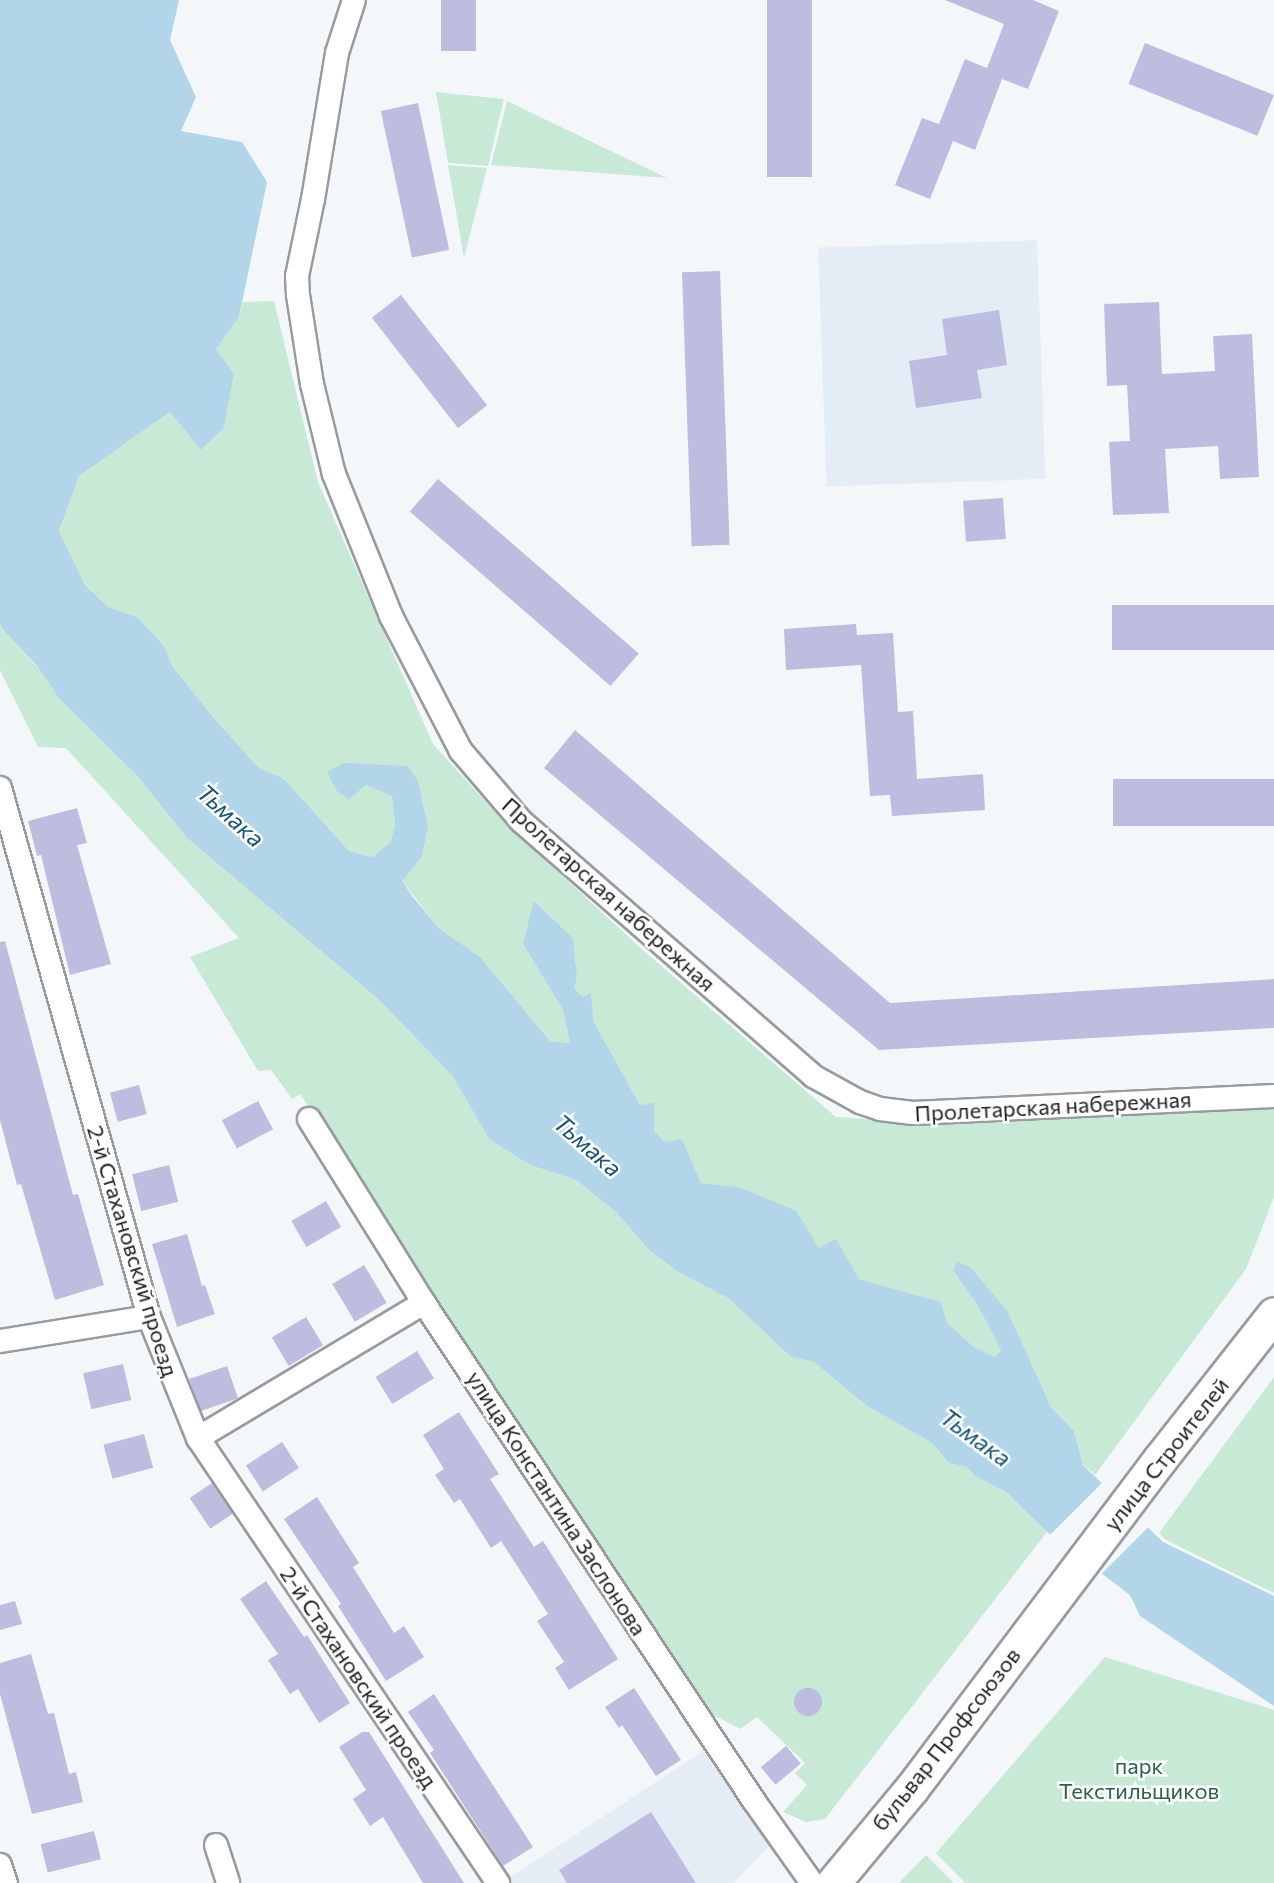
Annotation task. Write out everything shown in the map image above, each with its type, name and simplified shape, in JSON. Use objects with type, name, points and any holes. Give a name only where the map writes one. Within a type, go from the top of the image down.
[{"type":"main road","name":"улица Строителей","points":[[1058,1594],[1160,1459],[1262,1340],[1274,1314]]},
{"type":"main road","name":"бульвар Профсоюзов","points":[[832,1883],[912,1788],[1058,1594]]},
{"type":"street","name":"Пролетарская набережная","points":[[354,0],[337,53],[313,199],[297,276],[298,295],[312,384],[334,474],[391,616],[461,751],[522,820],[813,1076],[860,1102],[880,1109],[913,1113],[1274,1096]]},
{"type":"street","name":"2-й Стахановский проезд","points":[[0,788],[149,1317],[198,1438],[498,1883]]},
{"type":"street","name":"улица Константина Заслонова","points":[[309,1119],[424,1303],[754,1801],[812,1883]]},
{"type":"street","points":[[198,1438],[424,1303]]},
{"type":"street","points":[[0,1341],[149,1317]]},
{"type":"street","points":[[216,1845],[228,1883]]},
{"type":"street","points":[[0,1865],[6,1883]]},
{"type":"shaded area","points":[[1037,240],[1045,479],[826,486],[818,248]]},
{"type":"shaded area","points":[[703,1751],[769,1846],[733,1883],[510,1883],[508,1879]]},
{"type":"green space","points":[[436,92],[504,99],[488,166],[448,163]]},
{"type":"green space","points":[[507,101],[667,178],[491,165]]},
{"type":"green space","points":[[448,165],[487,168],[464,258]]},
{"type":"green space","points":[[274,301],[318,482],[433,744],[507,825],[644,951],[836,1117],[911,1122],[1274,1107],[1274,1197],[1246,1269],[1095,1475],[1083,1464],[1074,1431],[1051,1407],[1008,1312],[953,1270],[978,1306],[1001,1350],[995,1357],[974,1347],[947,1323],[940,1302],[859,1279],[836,1240],[819,1248],[739,1187],[701,1183],[682,1139],[665,1142],[654,1131],[653,1104],[640,1105],[594,1022],[591,993],[582,998],[573,988],[577,976],[573,938],[535,900],[523,944],[563,1010],[570,1043],[550,1041],[480,957],[439,928],[402,881],[422,857],[428,826],[418,781],[408,766],[390,766],[366,785],[392,795],[395,824],[390,843],[372,857],[349,851],[284,779],[258,767],[213,717],[173,667],[164,646],[137,617],[108,607],[85,585],[59,531],[79,476],[170,412],[201,450],[224,428],[234,374],[216,349],[239,317],[243,302]]},
{"type":"green space","points":[[0,624],[135,773],[187,838],[378,999],[452,1075],[489,1139],[530,1165],[576,1180],[616,1212],[648,1249],[678,1272],[728,1298],[791,1357],[813,1360],[867,1406],[932,1443],[949,1463],[967,1467],[975,1476],[1006,1492],[1047,1532],[825,1819],[806,1822],[783,1812],[807,1785],[795,1773],[805,1763],[757,1717],[740,1729],[706,1711],[300,1094],[292,1099],[271,1070],[258,1071],[190,957],[239,938],[66,748],[38,747],[0,670]]},
{"type":"green space","points":[[1274,1377],[1274,1593],[1166,1540],[1159,1533]]},
{"type":"green space","name":"парк Текстильщиков","points":[[1105,1657],[1274,1710],[1274,1883],[965,1883],[936,1853]]},
{"type":"green space","points":[[926,1855],[954,1883],[899,1883]]},
{"type":"water","name":"Тьмака","points":[[0,0],[179,0],[170,40],[196,97],[181,131],[242,142],[267,182],[239,317],[216,349],[234,374],[224,428],[201,450],[170,412],[79,476],[59,531],[85,585],[108,607],[137,617],[164,646],[173,667],[213,717],[258,767],[284,779],[349,851],[372,857],[390,843],[395,824],[392,796],[366,785],[349,799],[337,791],[327,772],[343,763],[408,766],[418,781],[428,826],[422,857],[402,881],[413,897],[439,928],[480,957],[550,1041],[570,1043],[563,1010],[523,944],[534,900],[573,938],[577,976],[574,988],[582,997],[591,993],[594,1022],[640,1105],[654,1103],[654,1131],[665,1142],[682,1139],[701,1183],[739,1187],[796,1211],[819,1248],[836,1239],[859,1279],[941,1302],[947,1323],[974,1347],[995,1357],[1001,1350],[978,1306],[953,1270],[957,1261],[971,1268],[1008,1312],[1051,1407],[1074,1431],[1083,1465],[1163,1542],[1274,1596],[1274,1706],[1140,1616],[1130,1595],[1047,1532],[1006,1492],[975,1476],[967,1467],[949,1463],[932,1443],[867,1406],[813,1361],[791,1357],[728,1298],[678,1272],[648,1249],[616,1212],[576,1180],[530,1165],[489,1139],[452,1075],[378,999],[187,838],[135,773],[59,698],[38,667],[6,633],[0,624]]},
{"type":"pier","points":[[1105,1480],[1150,1525],[1094,1581],[1049,1536]]},
{"type":"building","points":[[441,0],[476,0],[476,51],[441,51]]},
{"type":"building","points":[[767,0],[812,0],[812,177],[767,177]]},
{"type":"building","points":[[945,0],[1033,0],[1059,11],[1028,89],[1002,79],[975,150],[953,141],[930,199],[895,185],[922,118],[939,124],[965,59],[987,68],[1004,24]]},
{"type":"building","points":[[1145,43],[1274,95],[1257,136],[1129,84]]},
{"type":"building","points":[[418,103],[449,250],[412,258],[381,111]]},
{"type":"building","points":[[720,271],[730,545],[692,546],[682,272]]},
{"type":"building","points":[[401,295],[487,405],[458,428],[372,318]]},
{"type":"building","points":[[1159,302],[1162,374],[1215,371],[1213,336],[1252,334],[1259,477],[1220,479],[1218,446],[1165,449],[1169,513],[1113,515],[1109,442],[1130,441],[1127,385],[1107,386],[1104,304]]},
{"type":"building","points":[[999,310],[1007,365],[977,370],[982,398],[916,408],[909,361],[947,355],[942,319]]},
{"type":"building","points":[[438,479],[639,654],[611,686],[410,511]]},
{"type":"building","points":[[1003,498],[1006,539],[966,542],[963,501]]},
{"type":"building","points":[[1112,605],[1274,605],[1274,650],[1112,650]]},
{"type":"building","points":[[856,624],[857,635],[893,633],[898,712],[913,711],[917,779],[983,774],[985,810],[892,816],[890,795],[870,796],[861,665],[786,670],[784,629]]},
{"type":"building","points":[[575,730],[890,1003],[1274,979],[1274,1028],[879,1050],[544,768]]},
{"type":"building","points":[[1113,779],[1274,779],[1274,826],[1113,826]]},
{"type":"building","points":[[77,808],[87,843],[77,845],[111,964],[70,975],[41,855],[37,856],[28,821]]},
{"type":"building","points":[[5,941],[73,1195],[78,1194],[104,1285],[55,1300],[21,1184],[17,1185],[0,1120],[0,942]]},
{"type":"building","points":[[139,1085],[147,1114],[118,1122],[110,1093]]},
{"type":"building","points":[[258,1101],[273,1129],[237,1149],[222,1120]]},
{"type":"building","points":[[169,1165],[178,1202],[141,1211],[132,1174]]},
{"type":"building","points":[[326,1201],[341,1227],[306,1247],[291,1221]]},
{"type":"building","points":[[187,1234],[202,1286],[205,1285],[215,1314],[177,1327],[152,1244]]},
{"type":"building","points":[[364,1265],[387,1303],[355,1322],[332,1284]]},
{"type":"building","points":[[306,1317],[323,1345],[289,1366],[272,1338]]},
{"type":"building","points":[[417,1351],[434,1378],[392,1404],[375,1377]]},
{"type":"building","points":[[123,1364],[131,1400],[91,1409],[83,1373]]},
{"type":"building","points":[[227,1366],[238,1398],[200,1411],[189,1379]]},
{"type":"building","points":[[459,1412],[499,1474],[490,1479],[534,1547],[543,1541],[618,1659],[569,1690],[555,1668],[564,1662],[537,1621],[548,1614],[501,1541],[491,1548],[460,1499],[454,1503],[435,1475],[444,1469],[423,1435]]},
{"type":"building","points":[[144,1434],[153,1468],[112,1479],[103,1445]]},
{"type":"building","points":[[282,1442],[299,1468],[263,1491],[246,1465]]},
{"type":"building","points":[[212,1483],[233,1514],[210,1529],[190,1498]]},
{"type":"building","points":[[317,1497],[359,1563],[353,1567],[394,1633],[404,1626],[424,1657],[386,1681],[338,1606],[341,1604],[284,1519]]},
{"type":"building","points":[[266,1581],[304,1637],[307,1635],[350,1703],[319,1723],[298,1689],[290,1694],[268,1660],[278,1654],[240,1599]]},
{"type":"building","points":[[15,1601],[22,1624],[0,1630],[0,1605]]},
{"type":"building","points":[[31,1654],[48,1714],[54,1713],[69,1774],[76,1772],[83,1802],[32,1814],[0,1694],[0,1663]]},
{"type":"building","points":[[634,1688],[681,1760],[656,1776],[622,1725],[619,1728],[605,1707]]},
{"type":"building","points":[[808,1688],[818,1692],[822,1702],[818,1712],[808,1716],[798,1712],[794,1702],[798,1692]]},
{"type":"building","points":[[434,1694],[533,1847],[503,1866],[430,1753],[434,1750],[408,1712]]},
{"type":"building","points":[[362,1732],[369,1732],[464,1883],[423,1883],[383,1817],[370,1826],[353,1799],[366,1790],[339,1747]]},
{"type":"building","points":[[786,1746],[801,1764],[776,1785],[761,1767]]},
{"type":"building","points":[[651,1812],[696,1883],[567,1883],[559,1870]]},
{"type":"building","points":[[94,1831],[101,1859],[48,1872],[41,1844]]}]
